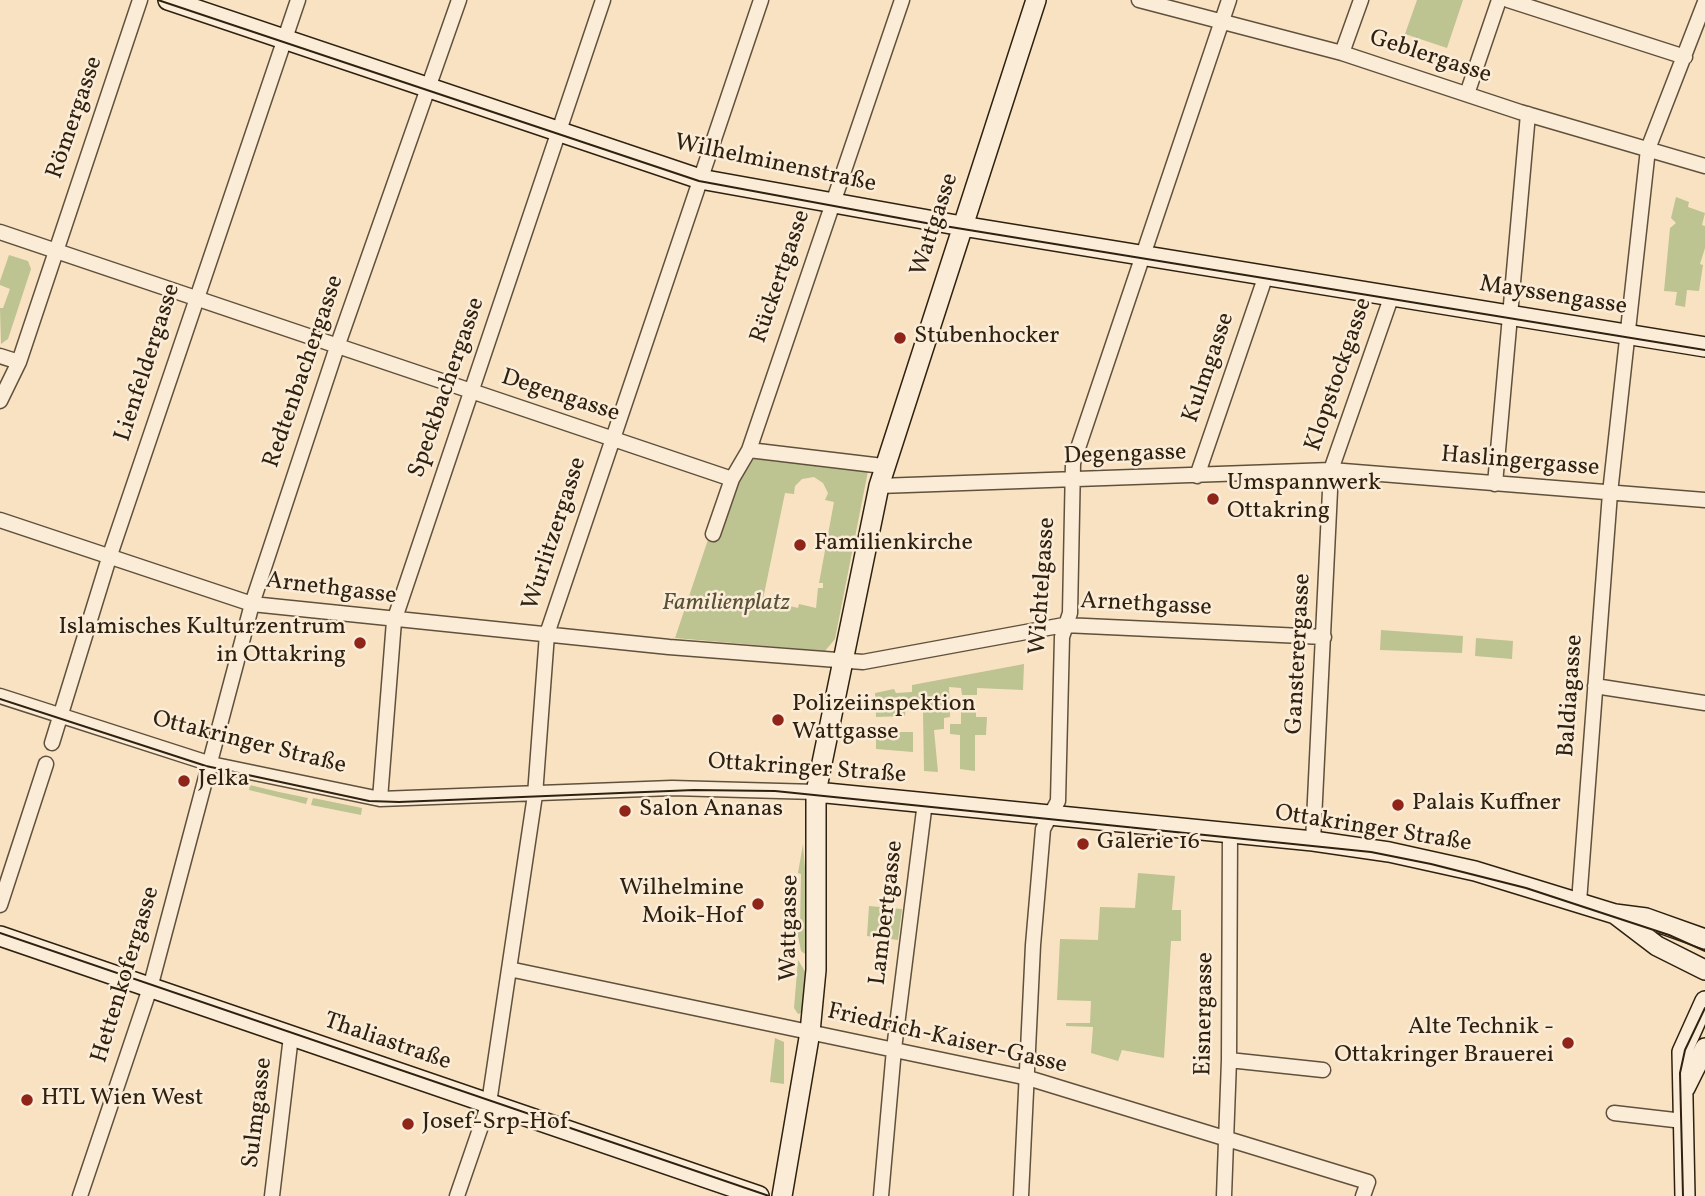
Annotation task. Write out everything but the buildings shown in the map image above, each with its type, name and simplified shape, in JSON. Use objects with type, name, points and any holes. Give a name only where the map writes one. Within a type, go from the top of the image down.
[{"type":"street","name":"Römergasse","points":[[19,362],[140,0]]},
{"type":"street","name":"Wilhelminenstraße","points":[[168,0],[700,179],[962,226],[1392,295]]},
{"type":"street","name":"Lienfeldergasse","points":[[52,743],[109,558],[195,298],[298,0]]},
{"type":"street","name":"Redtenbachergasse","points":[[211,764],[252,604],[337,347],[459,0]]},
{"type":"street","name":"Speckbachergasse","points":[[380,799],[394,621],[603,0]]},
{"type":"street","name":"Wurlitzergasse","points":[[457,1196],[489,1103],[535,795],[547,634],[761,0]]},
{"type":"street","name":"Rückertgasse","points":[[749,450],[902,0]]},
{"type":"street","name":"Wattgasse","points":[[883,466],[1036,0]]},
{"type":"street","name":"Geblergasse","points":[[1139,0],[1342,53],[1528,114],[1705,166]]},
{"type":"street","name":"Wichtelgasse","points":[[1021,1196],[1029,1014],[1043,829],[1058,801],[1064,625],[1070,613],[1073,463],[1229,0]]},
{"type":"street","points":[[1342,53],[1361,0]]},
{"type":"street","points":[[1467,94],[1500,0]]},
{"type":"street","points":[[1508,0],[1685,57]]},
{"type":"street","name":"Baldiagasse","points":[[1578,902],[1610,493],[1648,149],[1705,2]]},
{"type":"street","points":[[1495,484],[1528,114]]},
{"type":"street","name":"Degengasse","points":[[0,232],[732,479]]},
{"type":"street","name":"Kulmgasse","points":[[1197,476],[1266,275]]},
{"type":"street","name":"Mayssengasse","points":[[1392,295],[1705,347]]},
{"type":"street","name":"Klopstockgasse","points":[[1331,470],[1392,295]]},
{"type":"street","points":[[0,356],[19,362],[0,401]]},
{"type":"street","points":[[713,534],[732,479],[749,450],[883,466],[844,662]]},
{"type":"street","name":"Degengasse","points":[[878,486],[1331,470]]},
{"type":"street","name":"Haslingergasse","points":[[1331,470],[1705,500]]},
{"type":"street","name":"Gansterergasse","points":[[1313,841],[1331,470]]},
{"type":"street","name":"Arnethgasse","points":[[0,520],[252,604],[394,621],[669,647],[863,662],[1064,625],[1324,637]]},
{"type":"street","name":"Wattgasse","points":[[782,1196],[810,1032],[818,903],[816,792],[844,662]]},
{"type":"street","points":[[1595,686],[1705,704]]},
{"type":"street","name":"Ottakringer Straße","points":[[0,696],[211,764],[380,799],[672,788],[816,792],[1313,841],[1389,852],[1475,871],[1615,914],[1646,918],[1705,939]]},
{"type":"street","points":[[0,905],[46,764]]},
{"type":"street","name":"Hettenkofergasse","points":[[80,1196],[150,988],[211,764]]},
{"type":"street","name":"Lambertgasse","points":[[881,1196],[894,1049],[925,802]]},
{"type":"street","name":"Eisnergasse","points":[[1224,1196],[1229,1060],[1230,833]]},
{"type":"street","name":"Ottakringer Straße","points":[[1615,914],[1657,946],[1705,970]]},
{"type":"street","name":"Thaliastraße","points":[[0,936],[759,1196]]},
{"type":"street","name":"Friedrich-Kaiser-Gasse","points":[[509,969],[1028,1078],[1227,1138],[1365,1189]]},
{"type":"street","points":[[1685,1196],[1682,1052],[1705,1001]]},
{"type":"street","name":"Sulmgasse","points":[[272,1196],[291,1036]]},
{"type":"street","points":[[1682,1096],[1692,1068],[1705,1048]]},
{"type":"street","points":[[1229,1060],[1323,1070]]},
{"type":"street","points":[[1614,1113],[1683,1121]]},
{"type":"green space","points":[[1417,0],[1463,0],[1447,48],[1405,34]]},
{"type":"green space","points":[[1676,197],[1689,202],[1688,207],[1705,213],[1702,225],[1705,226],[1705,248],[1700,264],[1703,265],[1699,291],[1687,290],[1685,307],[1675,305],[1677,292],[1664,291],[1670,228],[1676,223],[1671,218]]},
{"type":"green space","points":[[9,255],[28,261],[31,269],[8,339],[1,344],[0,308],[3,308],[10,289],[0,285],[0,281]]},
{"type":"green space","name":"Familienplatz","points":[[752,457],[771,457],[772,461],[868,471],[835,639],[825,651],[675,638],[727,483]],"holes":[[[814,477],[823,483],[828,493],[825,500],[834,502],[819,583],[823,583],[823,588],[818,588],[816,608],[799,604],[798,608],[763,599],[785,493],[794,494],[795,486],[802,479]]]},
{"type":"green space","points":[[1381,630],[1463,636],[1462,653],[1380,650]]},
{"type":"green space","points":[[1476,638],[1513,641],[1512,659],[1475,656]]},
{"type":"green space","points":[[1024,664],[1023,690],[977,688],[977,695],[962,695],[961,688],[949,687],[950,717],[944,718],[944,729],[934,730],[938,772],[924,771],[923,712],[913,711],[912,704],[906,704],[905,716],[876,717],[875,693],[894,689],[896,693],[912,692],[912,685]]},
{"type":"green space","points":[[961,708],[976,708],[976,717],[987,717],[986,735],[975,735],[975,771],[960,769],[960,735],[950,734],[950,724],[961,724]]},
{"type":"green space","points":[[876,732],[913,732],[913,752],[876,749]]},
{"type":"green space","points":[[250,785],[308,798],[306,804],[249,790]]},
{"type":"green space","points":[[313,798],[362,808],[361,815],[311,805]]},
{"type":"green space","points":[[803,844],[809,917],[808,956],[801,951],[796,926],[800,926],[801,874],[798,873]]},
{"type":"green space","points":[[1138,873],[1175,876],[1172,910],[1181,910],[1181,941],[1171,941],[1164,1058],[1122,1050],[1118,1061],[1091,1053],[1093,1027],[1066,1026],[1066,1023],[1090,1023],[1091,1001],[1057,1000],[1060,939],[1098,940],[1100,907],[1135,908]]},
{"type":"green space","points":[[869,906],[902,909],[898,940],[867,936]]},
{"type":"green space","points":[[798,960],[808,976],[804,1012],[798,1014],[794,1008]]},
{"type":"green space","points":[[775,1038],[784,1042],[784,1084],[770,1082]]},
{"type":"tram line","points":[[158,0],[699,181],[926,223],[1705,350]]},
{"type":"tram line","points":[[0,699],[206,766],[369,801],[694,790],[775,791],[1371,852],[1526,888],[1669,935],[1705,951]]},
{"type":"tram line","points":[[0,933],[769,1196]]},
{"type":"tram line","points":[[1683,1196],[1680,1073],[1685,1050],[1705,1008]]},
{"type":"place","name":"Stubenhocker","points":[[900,338]]},
{"type":"place","name":"Umspannwerk Ottakring","points":[[1213,499]]},
{"type":"place","name":"Familienkirche","points":[[800,545]]},
{"type":"place","name":"Islamisches Kulturzentrum in Ottakring","points":[[360,643]]},
{"type":"place","name":"Polizeiinspektion Wattgasse","points":[[778,720]]},
{"type":"place","name":"Jelka","points":[[184,781]]},
{"type":"place","name":"Palais Kuffner","points":[[1398,805]]},
{"type":"place","name":"Salon Ananas","points":[[625,811]]},
{"type":"place","name":"Galerie 16","points":[[1083,844]]},
{"type":"place","name":"Wilhelmine Moik-Hof","points":[[758,904]]},
{"type":"place","name":"Alte Technik - Ottakringer Brauerei","points":[[1568,1043]]},
{"type":"place","name":"HTL Wien West","points":[[27,1100]]},
{"type":"place","name":"Josef-Srp-Hof","points":[[408,1124]]}]
